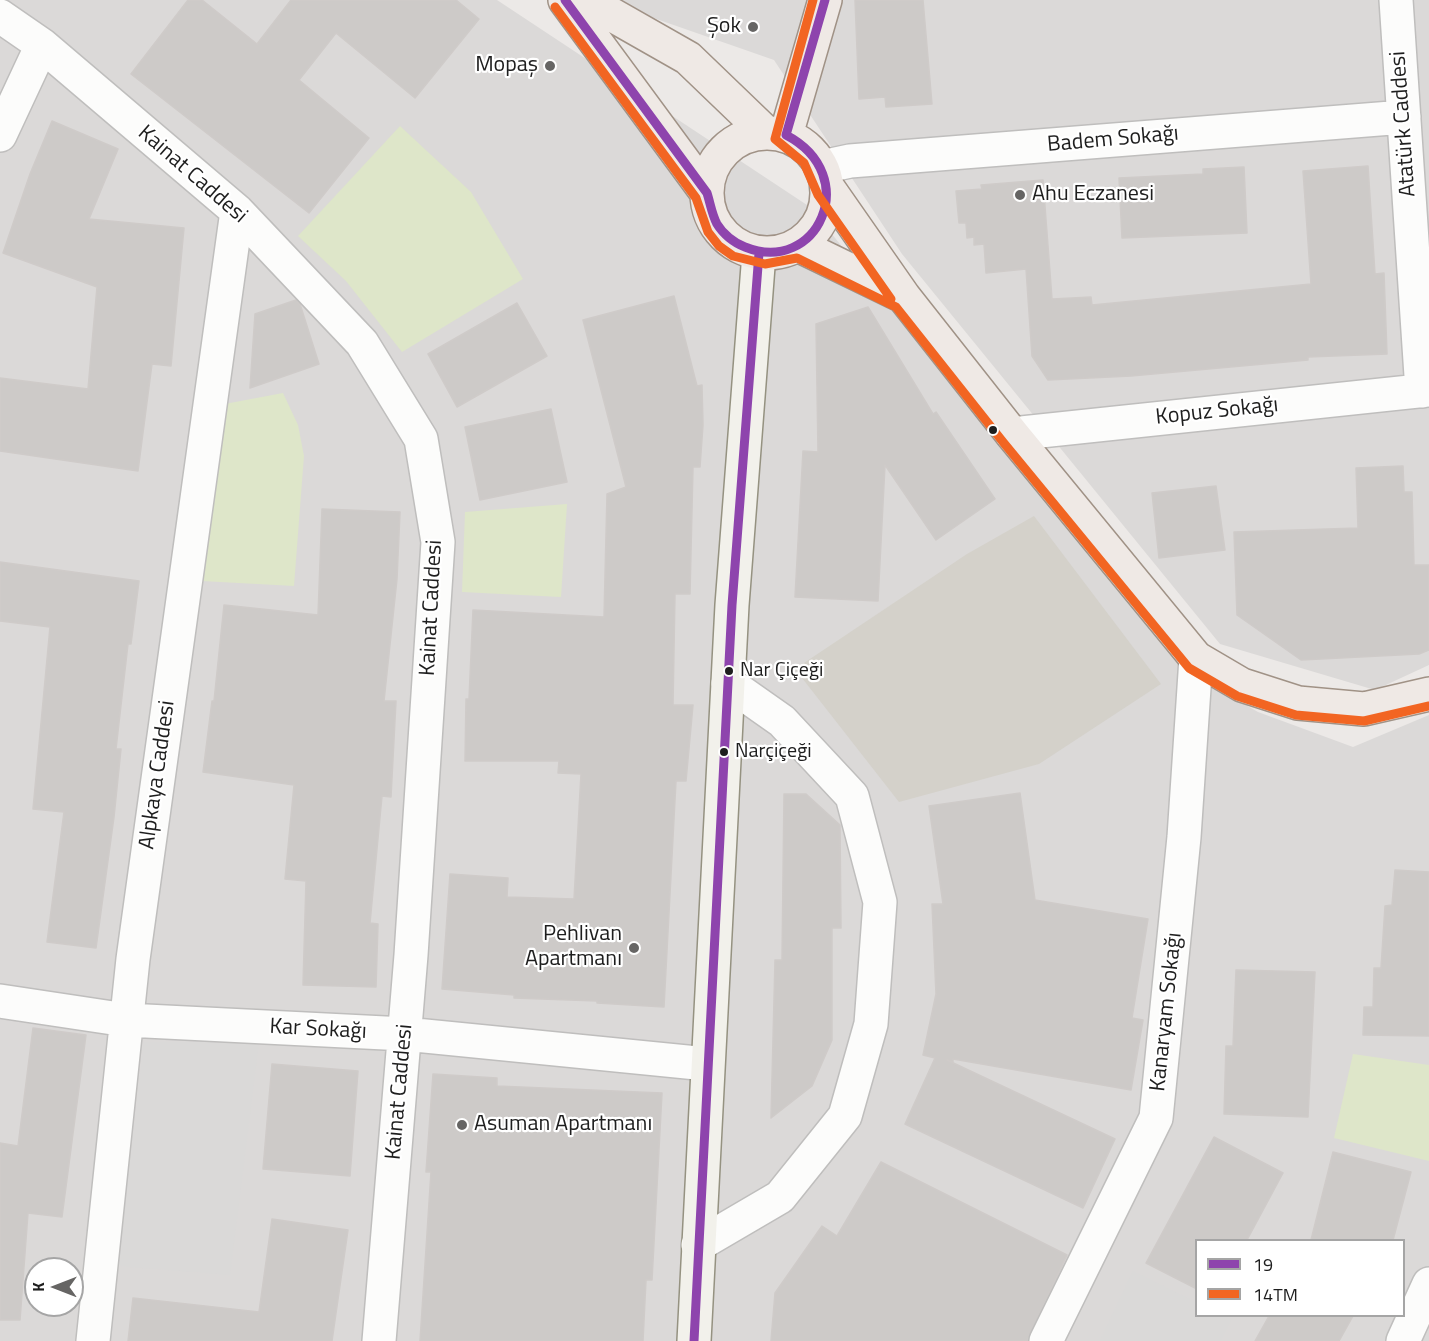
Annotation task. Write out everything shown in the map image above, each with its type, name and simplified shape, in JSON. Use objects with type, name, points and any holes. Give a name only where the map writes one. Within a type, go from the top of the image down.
[{"type":"main road","points":[[565,0],[707,193]]},
{"type":"main road","points":[[586,0],[688,58],[776,134]]},
{"type":"main road","points":[[776,134],[825,0]]},
{"type":"main road","points":[[825,178],[827,204],[821,221],[812,234],[798,245],[779,252],[759,253],[742,248],[728,239],[709,210],[707,193],[709,175],[724,151],[748,135],[776,134],[801,142],[813,153],[825,178],[904,297],[1012,434],[1196,658],[1242,685],[1298,703],[1364,709],[1429,694]]},
{"type":"main road","points":[[798,245],[904,297]]},
{"type":"street","name":"Atatürk Caddesi","points":[[1396,0],[1426,390]]},
{"type":"street","name":"Kainat Caddesi","points":[[0,16],[42,45],[237,211],[362,343],[421,439],[438,542],[405,1034],[379,1341]]},
{"type":"street","points":[[0,135],[42,45]]},
{"type":"street","name":"Badem Sokağı","points":[[825,178],[862,160],[1404,117]]},
{"type":"street","name":"Alpkaya Caddesi","points":[[93,1341],[126,1020],[237,211]]},
{"type":"street","points":[[694,1341],[728,683],[759,253]]},
{"type":"street","name":"Kopuz Sokağı","points":[[1012,434],[1426,390]]},
{"type":"street","name":"Kanaryam Sokağı","points":[[1046,1341],[1156,1118],[1184,837],[1196,658]]},
{"type":"street","points":[[698,1245],[780,1197],[845,1116],[871,1024],[880,902],[852,796],[782,721],[728,683]]},
{"type":"street","name":"Kar Sokağı","points":[[0,1001],[126,1020],[405,1034],[707,1064]]},
{"type":"street","points":[[1403,1341],[1429,1284]]},
{"type":"shaded area","points":[[0,0],[497,0],[810,207],[1183,669],[1258,712],[1353,747],[1429,715],[1429,1341],[0,1341]]},
{"type":"shaded area","points":[[613,0],[1429,0],[1429,665],[1375,690],[1220,644],[902,254],[774,60],[622,7]]},
{"type":"shaded area","points":[[1034,516],[1161,684],[1039,764],[899,802],[795,669],[967,554]]},
{"type":"shaded area","points":[[144,1042],[259,1042],[230,1275],[117,1266]]},
{"type":"shaded area","points":[[1133,1271],[1195,1302],[1195,1317],[1232,1319],[1221,1341],[1100,1341]]},
{"type":"green space","points":[[400,126],[471,192],[523,279],[402,352],[346,281],[298,236]]},
{"type":"green space","points":[[283,393],[298,425],[304,456],[294,586],[202,581],[214,406]]},
{"type":"green space","points":[[567,504],[561,597],[462,592],[465,512]]},
{"type":"green space","points":[[1353,1054],[1429,1065],[1429,1161],[1334,1138]]},
{"type":"building","points":[[188,0],[202,0],[257,44],[291,0],[456,0],[479,19],[415,98],[336,33],[299,80],[369,138],[309,213],[131,74]]},
{"type":"building","points":[[855,0],[923,0],[932,104],[886,107],[885,97],[859,99]]},
{"type":"building","points":[[52,121],[118,149],[89,219],[184,228],[171,366],[152,364],[138,471],[0,451],[0,378],[88,389],[97,287],[3,253],[30,174]]},
{"type":"building","points":[[1368,166],[1375,274],[1384,273],[1387,354],[1308,357],[1308,360],[1131,376],[1048,380],[1032,356],[1026,269],[986,273],[984,244],[974,245],[974,237],[967,238],[966,223],[959,223],[956,191],[982,189],[981,185],[1043,180],[1052,299],[1091,297],[1092,305],[1311,284],[1303,171]]},
{"type":"building","points":[[1244,167],[1247,233],[1122,238],[1119,178],[1203,174],[1203,169]]},
{"type":"building","points":[[674,296],[697,386],[702,385],[703,425],[700,467],[693,467],[690,594],[675,594],[673,705],[693,705],[686,781],[676,781],[664,1007],[597,1003],[597,1001],[514,998],[514,995],[442,989],[450,874],[508,878],[507,897],[574,899],[581,774],[558,773],[559,761],[465,761],[466,699],[469,699],[473,610],[604,617],[607,494],[626,487],[583,320]]},
{"type":"building","points":[[296,300],[300,304],[319,364],[250,388],[255,314]]},
{"type":"building","points":[[517,303],[547,356],[457,407],[428,354]]},
{"type":"building","points":[[868,307],[933,414],[936,412],[995,499],[936,540],[885,465],[878,601],[795,597],[803,451],[818,452],[816,324]]},
{"type":"building","points":[[551,409],[567,482],[480,500],[465,427]]},
{"type":"building","points":[[1403,466],[1404,492],[1412,492],[1414,565],[1429,565],[1429,650],[1419,654],[1301,660],[1237,615],[1234,532],[1358,528],[1356,468]]},
{"type":"building","points":[[1216,486],[1225,550],[1159,558],[1152,493]]},
{"type":"building","points":[[322,509],[400,512],[397,579],[384,701],[396,701],[391,797],[382,796],[370,923],[378,924],[376,987],[303,985],[306,881],[285,879],[294,785],[203,772],[212,701],[214,701],[224,605],[318,615]]},
{"type":"building","points":[[0,562],[139,581],[131,644],[128,644],[116,749],[121,749],[114,817],[96,948],[47,942],[64,812],[33,809],[50,627],[0,621]]},
{"type":"building","points":[[1020,793],[1035,900],[1148,919],[1132,1018],[1143,1020],[1131,1090],[953,1059],[953,1062],[947,1060],[1115,1139],[1083,1208],[905,1124],[935,1058],[923,1055],[936,994],[932,904],[943,904],[929,806]]},
{"type":"building","points":[[784,794],[806,794],[840,825],[841,928],[832,928],[832,1040],[812,1086],[771,1118],[775,960],[782,960]]},
{"type":"building","points":[[1395,870],[1429,872],[1429,1036],[1363,1035],[1364,1007],[1373,1007],[1374,968],[1381,968],[1385,906],[1392,905]]},
{"type":"building","points":[[1236,970],[1315,972],[1308,1117],[1224,1114],[1226,1046],[1233,1046]]},
{"type":"building","points":[[33,1028],[86,1035],[62,1217],[28,1213],[20,1320],[0,1320],[0,1143],[18,1146]]},
{"type":"building","points":[[272,1064],[358,1071],[350,1176],[263,1169]]},
{"type":"building","points":[[433,1074],[497,1078],[497,1086],[662,1093],[652,1280],[646,1280],[643,1341],[420,1341],[431,1172],[426,1172]]},
{"type":"building","points":[[1214,1137],[1283,1173],[1248,1239],[1195,1239],[1195,1288],[1146,1263]]},
{"type":"building","points":[[1333,1152],[1411,1172],[1393,1239],[1311,1239]]},
{"type":"building","points":[[881,1162],[1067,1255],[1027,1341],[771,1341],[775,1293],[822,1226],[837,1236]]},
{"type":"building","points":[[272,1219],[348,1230],[332,1341],[128,1341],[133,1298],[259,1312]]},
{"type":"building","points":[[1268,1317],[1352,1317],[1339,1341],[1255,1341]]},
{"type":"transit line","name":"19","points":[[565,0],[707,193],[719,228],[733,241],[745,247],[771,252],[793,248],[810,235],[822,217],[826,196],[823,174],[810,153],[786,135]]},
{"type":"transit line","name":"14TM","points":[[813,0],[775,139],[804,163],[818,195],[891,299]]},
{"type":"transit line","name":"19","points":[[786,135],[825,0]]},
{"type":"transit line","name":"14TM","points":[[555,7],[696,198],[708,232],[719,246],[733,256],[765,264],[797,258],[896,307],[1003,442],[1189,668],[1237,696],[1296,715],[1364,721],[1429,706]]},
{"type":"transit line","name":"19","points":[[694,1341],[732,605],[759,253]]},
{"type":"place","name":"Şok","points":[[753,27]]},
{"type":"place","name":"Mopaş","points":[[550,66]]},
{"type":"place","name":"Ahu Eczanesi","points":[[1020,195]]},
{"type":"place","name":"Nar Çiçeği","points":[[729,671]]},
{"type":"place","name":"Narçiçeği","points":[[724,752]]},
{"type":"place","name":"Pehlivan Apartmanı","points":[[634,948]]},
{"type":"place","name":"Asuman Apartmanı","points":[[462,1125]]}]
